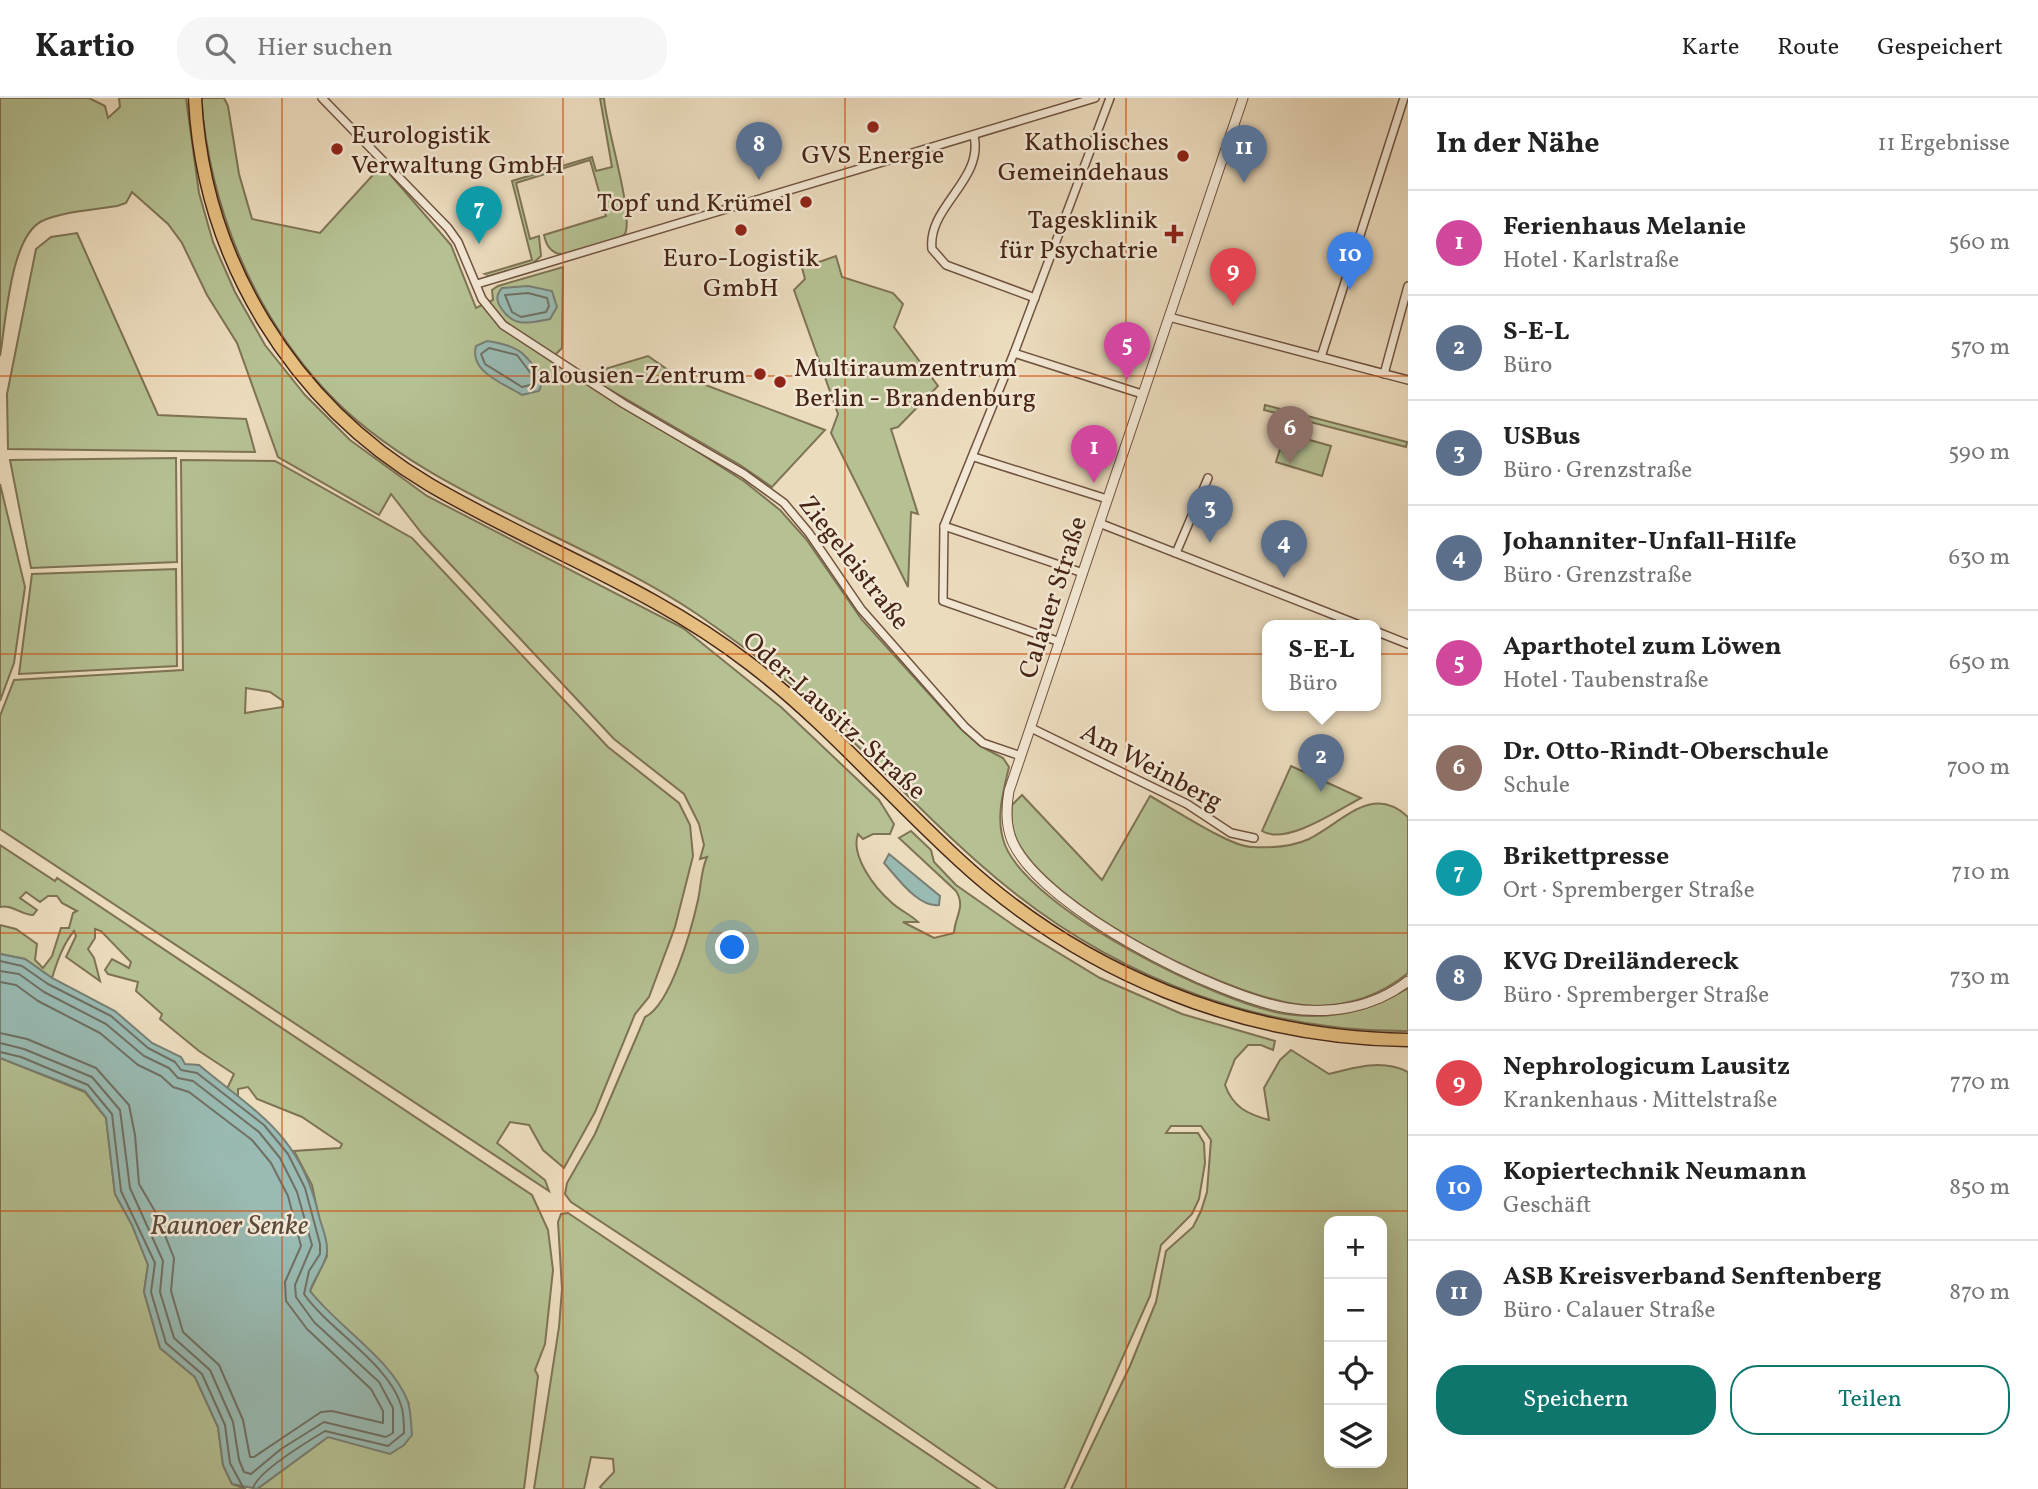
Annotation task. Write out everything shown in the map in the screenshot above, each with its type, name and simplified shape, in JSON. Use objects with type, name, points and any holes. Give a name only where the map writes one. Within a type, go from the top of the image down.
[{"type":"highway","name":"Oder-Lausitz-Straße","points":[[195,98],[211,203],[229,256],[254,308],[288,360],[308,384],[332,411],[383,455],[456,499],[645,594],[710,635],[751,665],[802,710],[961,862],[1010,904],[1064,941],[1165,993],[1222,1013],[1283,1028],[1339,1036],[1408,1040]]},
{"type":"street","name":"Ziegeleistraße","points":[[322,98],[448,228],[458,242],[491,313],[516,335],[624,404],[744,474],[784,503],[816,542],[861,609],[965,727],[983,743],[1021,756]]},
{"type":"street","points":[[477,284],[1096,98]]},
{"type":"street","points":[[1060,642],[943,601],[944,526],[974,457],[1110,98]]},
{"type":"street","name":"Calauer Straße","points":[[1243,98],[1009,791],[1006,816],[1011,840],[1042,878],[1126,940],[1205,981],[1268,1004],[1313,1011],[1351,1008],[1377,1000],[1408,981]]},
{"type":"street","points":[[1321,357],[1404,98]]},
{"type":"street","points":[[974,136],[976,158],[934,229],[931,240],[936,254],[946,265],[1035,298]]},
{"type":"street","points":[[1384,374],[1408,286]]},
{"type":"street","points":[[1169,317],[1408,380]]},
{"type":"street","points":[[1014,353],[1142,394]]},
{"type":"street","points":[[974,457],[1107,499]]},
{"type":"street","points":[[1175,553],[1208,478]]},
{"type":"street","points":[[1099,523],[1347,620]]},
{"type":"street","points":[[944,526],[1083,573]]},
{"type":"street","points":[[1381,633],[1408,644]]},
{"type":"street","name":"Am Weinberg","points":[[1031,728],[1187,804],[1231,833],[1254,838]]},
{"type":"green space","points":[[0,98],[89,98],[105,106],[108,118],[120,107],[119,98],[186,98],[199,193],[213,242],[235,292],[265,345],[305,395],[350,440],[427,496],[683,628],[781,707],[879,800],[894,824],[890,834],[873,834],[863,839],[858,834],[856,843],[861,861],[871,880],[894,905],[918,922],[903,922],[934,938],[954,933],[960,907],[956,891],[899,838],[911,831],[931,850],[934,862],[956,885],[1016,927],[1100,978],[1182,1014],[1275,1041],[1273,1050],[1261,1045],[1248,1045],[1235,1059],[1225,1085],[1232,1099],[1254,1115],[1269,1120],[1264,1088],[1280,1060],[1291,1050],[1329,1074],[1379,1065],[1408,1072],[1408,1489],[1071,1489],[1130,1366],[1156,1302],[1166,1251],[1193,1227],[1201,1211],[1207,1192],[1211,1140],[1201,1126],[1171,1126],[1166,1133],[1198,1133],[1204,1143],[1205,1163],[1199,1199],[1192,1214],[1161,1245],[1150,1296],[1064,1489],[998,1489],[801,1353],[571,1202],[565,1194],[567,1183],[595,1134],[645,1017],[654,1010],[672,982],[691,928],[707,857],[700,859],[704,845],[699,824],[684,794],[614,739],[423,535],[391,494],[379,515],[278,457],[237,343],[207,295],[182,243],[168,224],[132,192],[126,203],[59,215],[42,221],[31,230],[16,262],[0,356]]},
{"type":"green space","points":[[201,98],[224,98],[228,106],[239,174],[252,219],[320,233],[382,165],[451,245],[476,308],[493,300],[492,290],[498,286],[563,267],[562,348],[554,356],[531,345],[745,482],[780,510],[806,539],[862,620],[960,728],[980,746],[1003,758],[1009,767],[1000,816],[1005,845],[1022,871],[1050,897],[1130,950],[1217,993],[1256,1007],[1303,1016],[1334,1015],[1379,1003],[1408,988],[1408,1031],[1354,1029],[1249,1011],[1198,995],[1101,951],[1012,891],[935,823],[812,703],[697,614],[652,586],[453,485],[406,457],[363,425],[325,390],[299,359],[256,290],[239,254],[214,178]]},
{"type":"green space","points":[[600,98],[604,98],[623,190],[627,223],[625,234],[580,251],[562,254],[551,250],[547,243],[544,235],[606,216],[590,160],[516,183],[530,239],[539,236],[541,256],[532,264],[490,276],[485,274],[532,260],[512,181],[592,157],[596,171],[612,167]]},
{"type":"green space","points":[[77,233],[158,415],[246,419],[255,452],[8,449],[7,394],[36,249],[51,237]]},
{"type":"green space","points":[[836,256],[842,277],[893,293],[903,304],[894,327],[938,386],[898,427],[891,429],[918,514],[911,512],[908,587],[831,433],[838,414],[794,290],[805,279],[802,268]]},
{"type":"green space","points":[[648,356],[671,372],[825,430],[772,487],[740,465],[595,381],[595,372]]},
{"type":"green space","points":[[1265,405],[1407,442],[1406,447],[1264,410]]},
{"type":"green space","points":[[1285,433],[1331,446],[1322,476],[1276,462]]},
{"type":"green space","points":[[176,458],[177,562],[31,568],[10,460]]},
{"type":"green space","points":[[181,460],[275,461],[412,538],[608,747],[679,803],[690,825],[693,856],[675,927],[649,997],[635,1014],[595,1112],[564,1168],[543,1150],[529,1125],[510,1122],[497,1143],[545,1180],[549,1191],[0,829],[0,716],[14,680],[183,670]],"holes":[[[246,688],[270,692],[283,701],[283,707],[245,713]]]},
{"type":"green space","points":[[0,484],[25,587],[14,663],[0,701]]},
{"type":"green space","points":[[176,569],[177,666],[19,674],[32,574]]},
{"type":"green space","points":[[1291,766],[1361,798],[1298,830],[1284,834],[1262,831]]},
{"type":"green space","points":[[1022,795],[1102,880],[1150,796],[1215,834],[1251,847],[1295,844],[1322,832],[1358,809],[1382,804],[1395,807],[1408,817],[1408,973],[1364,998],[1340,1004],[1314,1006],[1281,1001],[1240,989],[1195,970],[1148,947],[1103,920],[1063,892],[1033,863],[1015,836],[1012,825],[1012,805]]},
{"type":"green space","points":[[0,845],[55,881],[57,878],[532,1195],[548,1230],[553,1270],[545,1344],[535,1370],[538,1376],[524,1489],[257,1489],[328,1437],[409,1404],[389,1373],[310,1291],[327,1256],[312,1185],[294,1151],[340,1148],[342,1144],[302,1117],[257,1099],[248,1087],[238,1089],[238,1097],[227,1089],[234,1074],[199,1051],[160,1019],[162,1014],[136,991],[138,982],[108,974],[105,970],[112,959],[129,968],[131,962],[101,931],[95,929],[95,938],[88,949],[94,958],[100,981],[66,957],[76,936],[74,931],[64,947],[52,978],[25,959],[0,954],[0,925],[16,929],[37,944],[35,960],[43,968],[52,956],[61,928],[69,928],[73,913],[77,911],[62,903],[57,896],[48,896],[40,902],[26,892],[20,898],[37,910],[33,915],[9,907],[0,907]]},
{"type":"green space","points":[[0,1058],[85,1092],[106,1118],[115,1194],[132,1225],[148,1265],[144,1292],[160,1348],[195,1377],[218,1427],[223,1465],[232,1484],[246,1489],[0,1489]]},
{"type":"green space","points":[[568,1213],[980,1489],[602,1489],[600,1487],[614,1472],[613,1459],[591,1457],[584,1489],[534,1489],[559,1327],[562,1289],[558,1222],[561,1214]]},
{"type":"water","points":[[528,286],[552,291],[557,307],[550,319],[529,323],[517,321],[511,319],[501,308],[497,298],[502,288]]},
{"type":"water","points":[[487,341],[507,345],[521,352],[544,379],[539,391],[522,395],[482,370],[475,355],[476,346]]},
{"type":"water","points":[[889,854],[940,896],[939,905],[923,902],[908,890],[884,863]]},
{"type":"water","name":"Raunoer Senke","points":[[0,954],[25,959],[52,978],[115,1011],[152,1043],[181,1057],[185,1064],[199,1065],[258,1113],[289,1146],[311,1188],[327,1243],[326,1257],[310,1291],[377,1357],[400,1386],[409,1406],[412,1435],[404,1445],[390,1454],[328,1437],[257,1489],[232,1484],[223,1465],[218,1427],[195,1377],[160,1348],[144,1292],[148,1265],[132,1225],[115,1194],[106,1118],[85,1091],[0,1058]]},
{"type":"place","name":"GVS Energie","points":[[873,127]]},
{"type":"place","name":"Eurologistik Verwaltung GmbH","points":[[337,149]]},
{"type":"place","name":"Katholisches Gemeindehaus","points":[[1183,156]]},
{"type":"place","name":"KVG Dreiländereck","points":[[759,180]]},
{"type":"place","name":"ASB Kreisverband Senftenberg","points":[[1244,183]]},
{"type":"place","name":"Topf und Krümel","points":[[806,202]]},
{"type":"place","name":"Euro-Logistik GmbH","points":[[741,230]]},
{"type":"place","name":"Tagesklinik für Psychatrie","points":[[1174,234]]},
{"type":"place","name":"Brikettpresse","points":[[479,244]]},
{"type":"place","name":"Kopiertechnik Neumann","points":[[1350,290]]},
{"type":"place","name":"Nephrologicum Lausitz","points":[[1233,306]]},
{"type":"place","name":"Jalousien-Zentrum","points":[[760,374]]},
{"type":"place","name":"Aparthotel zum Löwen","points":[[1127,380]]},
{"type":"place","name":"Multiraumzentrum Berlin - Brandenburg","points":[[780,382]]},
{"type":"place","name":"Dr. Otto-Rindt-Oberschule","points":[[1290,464]]},
{"type":"place","name":"Ferienhaus Melanie","points":[[1094,483]]},
{"type":"place","name":"USBus","points":[[1210,543]]},
{"type":"place","name":"Johanniter-Unfall-Hilfe","points":[[1284,578]]},
{"type":"place","name":"S-E-L","points":[[1321,792]]}]
